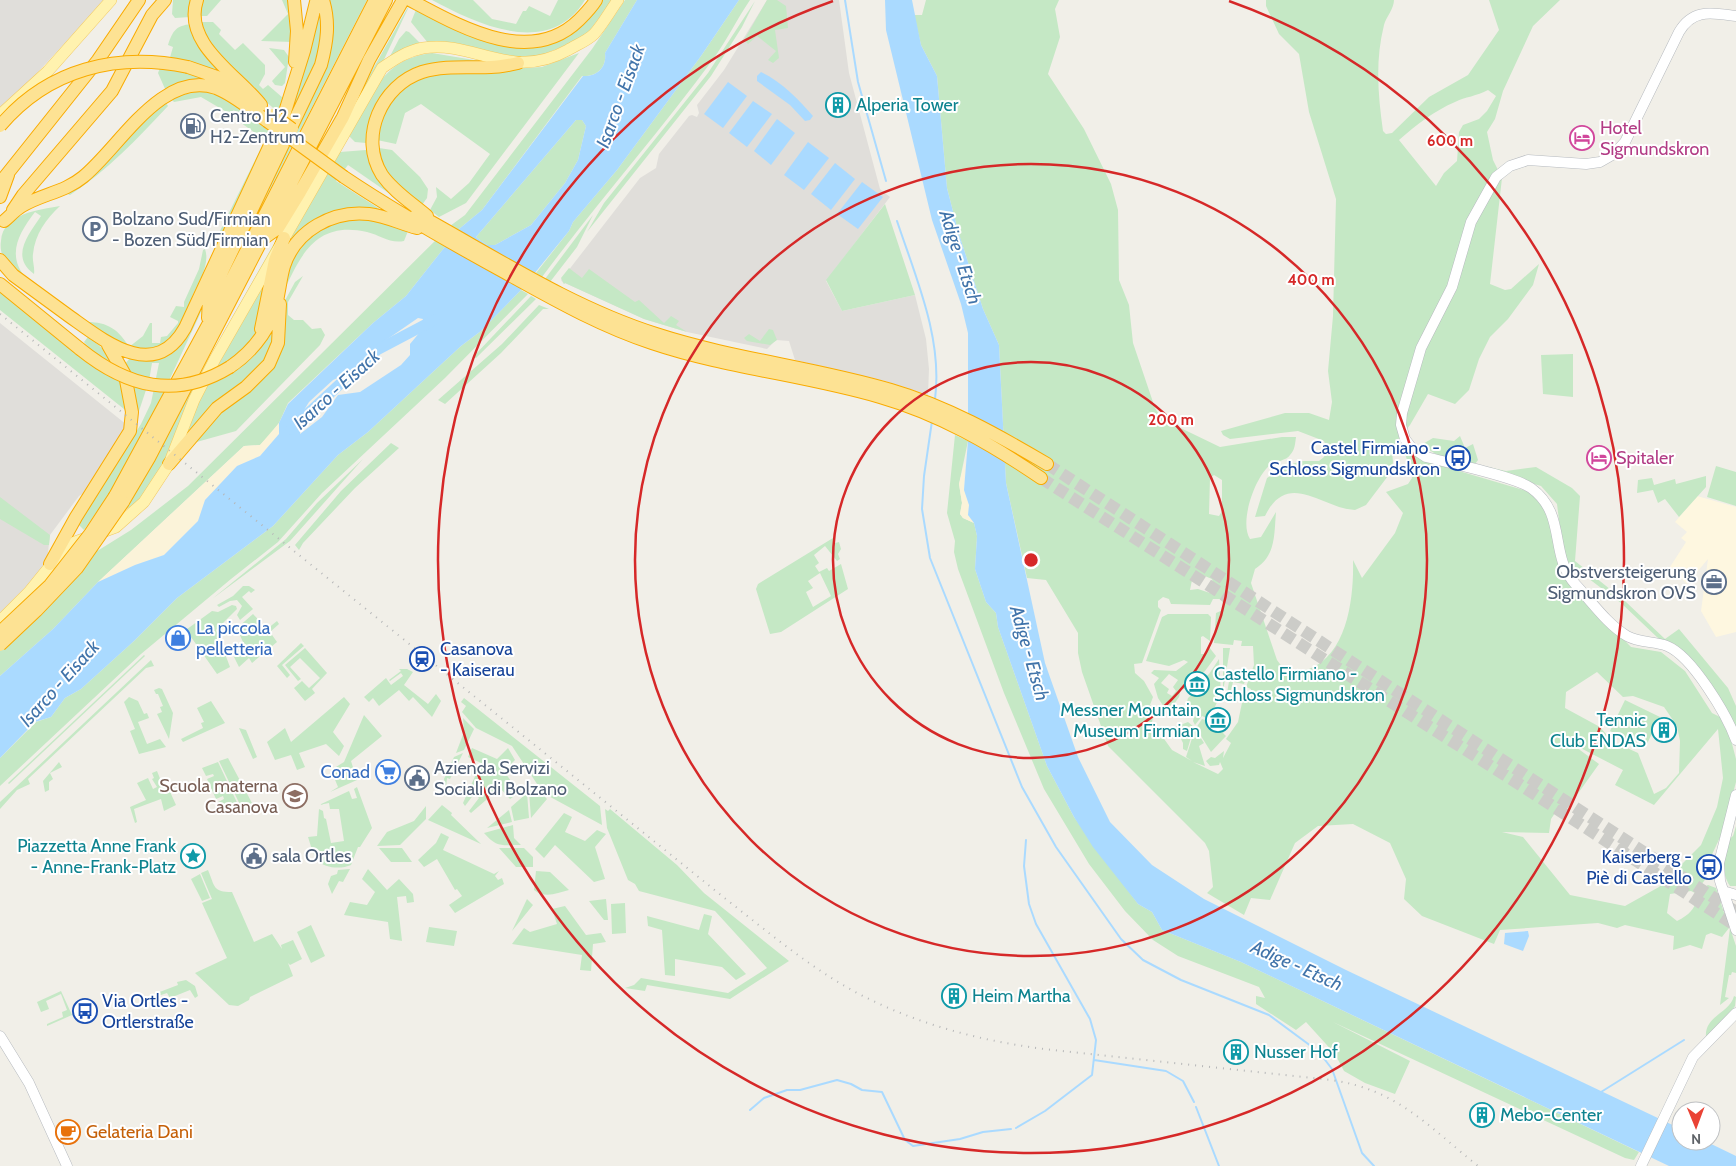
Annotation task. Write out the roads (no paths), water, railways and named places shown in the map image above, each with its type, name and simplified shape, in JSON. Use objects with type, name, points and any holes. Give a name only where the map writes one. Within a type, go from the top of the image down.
[{"type":"highway","points":[[152,15],[155,0]]},
{"type":"highway","points":[[2,225],[23,195],[112,91],[152,15],[165,0]]},
{"type":"highway","points":[[196,0],[195,20],[200,36],[210,52],[261,105],[270,118]]},
{"type":"highway","points":[[294,0],[297,31],[294,78]]},
{"type":"highway","points":[[0,645],[77,568],[119,499],[375,0]]},
{"type":"highway","points":[[0,632],[50,585],[119,499],[149,458],[386,0]]},
{"type":"highway","points":[[262,239],[278,228],[343,117],[369,60],[404,0]]},
{"type":"highway","points":[[410,0],[429,5],[499,32],[531,35],[545,33],[567,22],[575,16],[587,0]]},
{"type":"highway","points":[[429,5],[488,36],[522,43],[553,38],[568,30],[596,0]]},
{"type":"highway","points":[[0,260],[13,275],[107,344],[123,352],[144,354],[163,350],[181,334],[284,115],[294,78],[320,1]]},
{"type":"highway","points":[[207,325],[210,299],[321,65],[328,38],[328,22],[320,1]]},
{"type":"highway","points":[[0,197],[4,179],[36,136],[98,60],[138,2]]},
{"type":"highway","points":[[0,126],[27,99],[68,75],[124,61],[166,63],[217,77],[261,105]]},
{"type":"highway","points":[[518,63],[493,67],[438,68],[422,72],[406,79],[386,98],[376,119],[374,129],[374,152],[377,165],[414,216],[571,299],[615,319],[697,346],[828,374],[893,391],[949,412],[1047,464]]},
{"type":"highway","points":[[2,225],[20,207],[61,191],[82,178],[105,158],[152,106],[163,97],[178,89],[196,86],[214,88],[270,118],[346,174],[552,299],[624,333],[701,357],[821,382],[906,406],[957,427],[1036,474]]},
{"type":"highway","points":[[0,284],[80,349],[119,376],[154,386],[176,386],[211,378],[242,358],[258,339],[272,317],[284,266],[302,236],[322,222],[338,216],[361,213],[388,218],[414,216]]},
{"type":"highway","points":[[258,339],[275,260],[284,238]]},
{"type":"highway","points":[[169,464],[217,408],[246,387],[269,364],[278,343],[279,289]]},
{"type":"highway","points":[[50,564],[76,517],[130,431],[132,412],[126,375],[107,344]]},
{"type":"main road","points":[[0,115],[48,71],[111,0]]},
{"type":"main road","points":[[0,621],[29,592],[50,564],[68,545],[116,527],[144,502],[169,464],[194,400],[215,359],[382,68],[407,52],[424,48],[447,49],[518,63],[540,60],[561,54],[580,44],[593,34],[618,0]]},
{"type":"main road","points":[[1736,16],[1708,12],[1688,20],[1679,32],[1625,142],[1614,154],[1600,162],[1586,164],[1535,160],[1518,162],[1504,169],[1496,177],[1472,222],[1452,287],[1421,348],[1402,413],[1401,425],[1406,441],[1411,448],[1426,457],[1519,482],[1539,495],[1553,514],[1560,557],[1567,574],[1620,631],[1633,639],[1668,646],[1688,662],[1704,680],[1736,740]]},
{"type":"main road","points":[[1736,795],[1720,850],[1719,874],[1723,891],[1731,908],[1736,930]]},
{"type":"main road","points":[[1723,891],[1736,896],[1731,908]]},
{"type":"main road","points":[[1642,1166],[1693,1057],[1736,1012]]},
{"type":"main road","points":[[0,1036],[29,1083],[67,1166]]},
{"type":"water","points":[[637,0],[739,0],[701,56],[617,170],[573,222],[569,231],[521,290],[481,331],[461,346],[368,432],[338,455],[273,526],[177,598],[134,641],[81,689],[65,698],[51,717],[35,722],[0,758],[0,676],[53,629],[98,582],[135,565],[164,555],[198,521],[205,500],[237,466],[260,456],[279,434],[279,423],[288,404],[373,323],[406,296],[459,229],[482,210],[583,76],[592,75],[600,70],[604,63],[605,53]],"holes":[[[576,120],[582,120],[586,126],[578,160],[565,183],[531,225],[495,245],[487,245],[476,237]],[[418,318],[423,319],[420,332],[410,344],[410,355],[401,365],[360,392],[338,395],[322,417],[300,434],[301,415],[309,402],[333,380],[349,373],[376,347]]]},
{"type":"water","name":"Adige - Etsch","points":[[885,0],[912,0],[921,45],[937,76],[947,188],[958,231],[983,309],[999,345],[1006,483],[1045,663],[1078,757],[1110,822],[1152,865],[1204,899],[1346,970],[1671,1124],[1671,1151],[1721,1151],[1721,1149],[1736,1156],[1736,1166],[1669,1166],[1241,962],[1162,930],[1152,912],[1138,904],[1093,847],[1074,817],[1047,766],[998,627],[996,613],[986,602],[975,569],[977,536],[974,523],[968,515],[969,505],[964,490],[968,441],[968,333],[961,304],[932,220],[886,30]]},
{"type":"water","points":[[761,72],[783,86],[795,97],[813,116],[810,120],[805,121],[790,105],[757,81],[757,76]]},
{"type":"water","points":[[728,82],[747,96],[723,128],[704,114]]},
{"type":"water","points":[[753,101],[772,114],[747,147],[729,133]]},
{"type":"water","points":[[777,119],[795,133],[771,165],[754,151]]},
{"type":"water","points":[[808,142],[829,158],[804,190],[784,175]]},
{"type":"water","points":[[835,163],[855,179],[831,210],[811,194]]},
{"type":"water","points":[[862,182],[883,197],[858,229],[837,214]]},
{"type":"water","points":[[1528,931],[1529,936],[1523,951],[1504,944],[1505,933]]},
{"type":"waterway","points":[[845,0],[858,82],[886,181]]},
{"type":"waterway","points":[[897,221],[932,331],[936,376],[935,399]]},
{"type":"waterway","name":"Isarco - Eisack","points":[[291,429],[377,350],[434,320]]},
{"type":"waterway","points":[[932,421],[924,476],[922,509],[930,558],[1022,787],[1056,847],[1121,939],[1143,960],[1181,980],[1269,1015],[1319,1052],[1332,1069],[1362,1153],[1374,1166]]},
{"type":"waterway","points":[[1016,1128],[1045,1111],[1092,1075],[1096,1040],[1090,1019],[1036,924],[1029,904],[1024,866],[1026,840]]},
{"type":"waterway","points":[[1601,1092],[1684,1040]]},
{"type":"waterway","points":[[1094,1060],[1166,1071],[1183,1081],[1194,1102]]},
{"type":"waterway","points":[[750,1110],[764,1098],[787,1090],[800,1090],[837,1080],[862,1090],[882,1092],[905,1140],[913,1146],[960,1139],[983,1132],[1011,1129]]},
{"type":"waterway","points":[[1196,1107],[1219,1166]]},
{"type":"tunnel","points":[[1047,464],[1736,912]]},
{"type":"tunnel","points":[[1041,478],[1522,786],[1736,926]]},
{"type":"railway","points":[[0,314],[722,896],[799,956],[848,988],[895,1011],[919,1020],[968,1035],[1018,1045],[1331,1080],[1354,1085],[1375,1092],[1411,1112],[1478,1166]]},
{"type":"place","name":"Alperia Tower","points":[[838,105]]},
{"type":"place","name":"Centro H2 - H2-Zentrum","points":[[193,126]]},
{"type":"place","name":"Hotel Sigmundskron","points":[[1582,138]]},
{"type":"place","name":"Bolzano Sud/Firmian - Bozen Süd/Firmian","points":[[95,229]]},
{"type":"place","name":"Castel Firmiano - Schloss Sigmundskron","points":[[1458,458]]},
{"type":"place","name":"Spitaler","points":[[1599,458]]},
{"type":"place","name":"Obstversteigerung Sigmundskron OVS","points":[[1714,582]]},
{"type":"place","name":"La piccola pelletteria","points":[[178,638]]},
{"type":"place","name":"Casanova - Kaiserau","points":[[422,659]]},
{"type":"place","name":"Castello Firmiano - Schloss Sigmundskron","points":[[1197,684]]},
{"type":"place","name":"Messner Mountain Museum Firmian","points":[[1218,720]]},
{"type":"place","name":"Tennic Club ENDAS","points":[[1664,730]]},
{"type":"place","name":"Conad","points":[[388,772]]},
{"type":"place","name":"Azienda Servizi Sociali di Bolzano","points":[[417,778]]},
{"type":"place","name":"Scuola materna Casanova","points":[[295,796]]},
{"type":"place","name":"Piazzetta Anne Frank - Anne-Frank-Platz","points":[[193,856]]},
{"type":"place","name":"sala Ortles","points":[[254,856]]},
{"type":"place","name":"Kaiserberg - Piè di Castello","points":[[1709,867]]},
{"type":"place","name":"Heim Martha","points":[[954,996]]},
{"type":"place","name":"Via Ortles - Ortlerstraße","points":[[85,1011]]},
{"type":"place","name":"Nusser Hof","points":[[1236,1052]]},
{"type":"place","name":"Mebo-Center","points":[[1482,1115]]},
{"type":"place","name":"Gelateria Dani","points":[[68,1132]]}]
